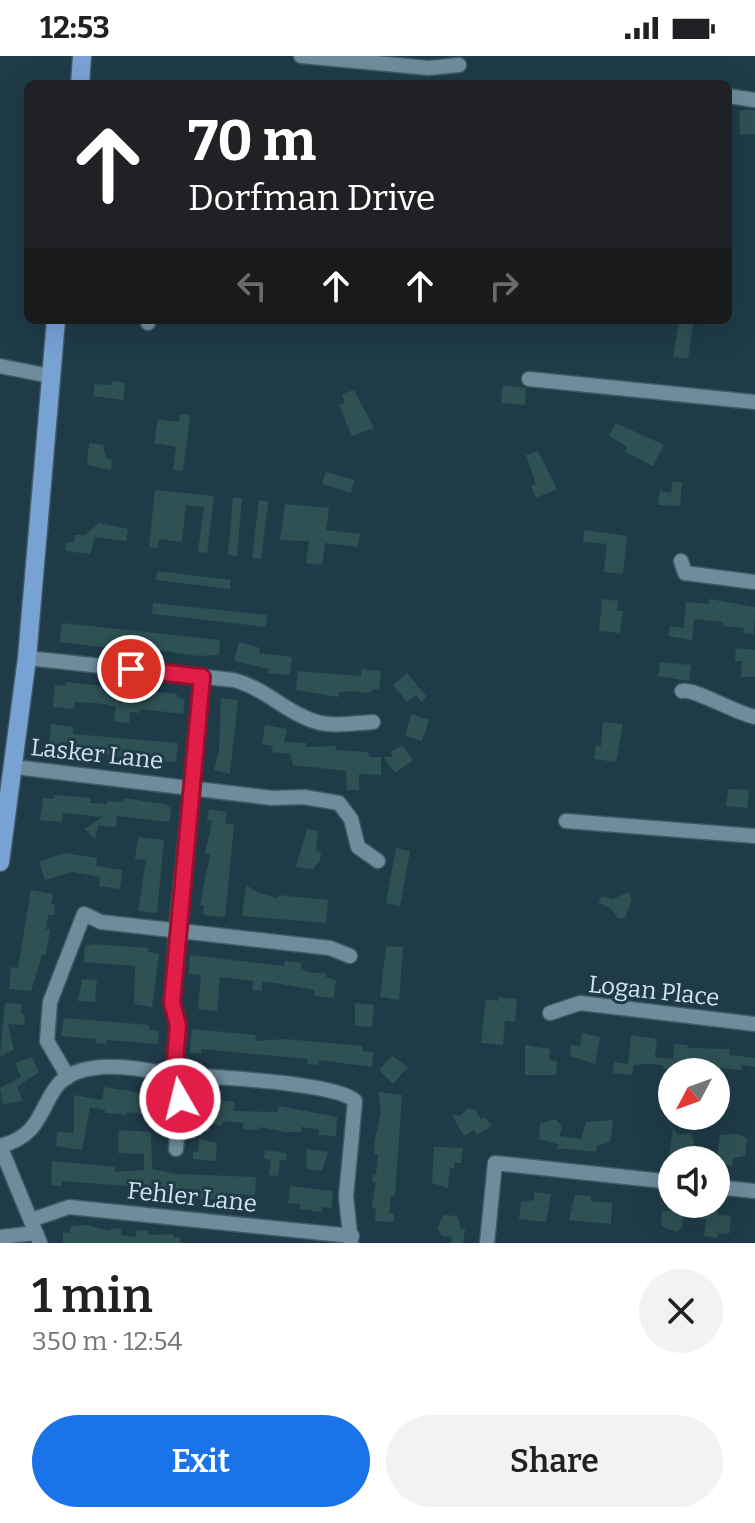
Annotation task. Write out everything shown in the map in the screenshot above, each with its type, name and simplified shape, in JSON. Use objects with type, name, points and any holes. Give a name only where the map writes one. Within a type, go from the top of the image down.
[{"type":"main road","points":[[80,80],[82,56]]},
{"type":"main road","points":[[0,862],[15,767],[27,658],[56,324]]},
{"type":"street","points":[[310,57],[429,68],[459,65]]},
{"type":"street","points":[[732,97],[755,100]]},
{"type":"street","points":[[0,366],[50,376]]},
{"type":"street","points":[[529,379],[755,402]]},
{"type":"street","points":[[681,561],[685,573],[755,582]]},
{"type":"street","points":[[27,658],[247,683],[295,713],[320,723],[373,722]]},
{"type":"street","points":[[176,1149],[178,1025],[172,1003],[176,931],[202,677]]},
{"type":"street","points":[[682,691],[694,690],[727,709],[755,717]]},
{"type":"street","name":"Lasker Lane","points":[[15,767],[272,798],[304,797],[339,803],[351,819],[358,847],[378,861]]},
{"type":"street","points":[[566,821],[755,836]]},
{"type":"street","points":[[68,1077],[47,1041],[50,1002],[84,914],[101,922],[330,948],[350,956]]},
{"type":"street","name":"Logan Place","points":[[550,1013],[580,1003],[755,1024]]},
{"type":"street","points":[[35,1232],[0,1146],[32,1133],[56,1085],[93,1068],[109,1067],[321,1088],[348,1095],[355,1101],[346,1197],[352,1240]]},
{"type":"street","points":[[487,1243],[495,1163],[658,1180]]},
{"type":"street","points":[[730,1188],[755,1191]]},
{"type":"street","name":"Fehler Lane","points":[[0,1237],[35,1232],[69,1207],[352,1240]]},
{"type":"building","points":[[739,110],[755,110],[755,134],[740,135]]},
{"type":"building","points":[[678,324],[693,324],[688,359],[673,357]]},
{"type":"building","points":[[112,381],[125,383],[123,400],[94,396],[94,384],[112,385]]},
{"type":"building","points":[[503,385],[526,388],[525,405],[501,403]]},
{"type":"building","points":[[354,390],[374,428],[352,436],[339,405],[345,403],[342,394]]},
{"type":"building","points":[[180,414],[190,415],[183,471],[173,470],[176,447],[154,443],[158,419],[179,422]]},
{"type":"building","points":[[616,423],[664,445],[653,466],[625,452],[627,448],[623,444],[609,436]]},
{"type":"building","points":[[89,443],[103,445],[106,458],[112,459],[111,470],[87,465]]},
{"type":"building","points":[[538,451],[557,489],[536,498],[531,486],[536,484],[526,455]]},
{"type":"building","points":[[326,472],[354,480],[351,493],[322,484]]},
{"type":"building","points":[[672,482],[682,482],[680,506],[658,505],[660,491],[671,493]]},
{"type":"building","points":[[155,490],[214,496],[207,553],[198,552],[204,507],[186,505],[182,542],[159,539],[158,548],[149,547]]},
{"type":"building","points":[[233,498],[242,498],[237,556],[228,555]]},
{"type":"building","points":[[259,500],[268,502],[261,559],[252,558]]},
{"type":"building","points":[[285,504],[329,508],[326,530],[360,534],[358,547],[325,543],[322,565],[306,563],[309,541],[280,540]]},
{"type":"building","points":[[99,523],[128,529],[126,541],[95,537],[90,554],[65,551],[66,543],[74,542],[75,535],[85,535]]},
{"type":"building","points":[[584,530],[627,536],[623,574],[604,572],[607,544],[583,542]]},
{"type":"building","points":[[157,571],[231,580],[230,589],[156,580]]},
{"type":"building","points":[[602,599],[618,601],[617,611],[623,611],[620,633],[599,631]]},
{"type":"building","points":[[709,599],[755,607],[754,634],[743,633],[744,628],[723,626],[723,622],[694,619],[692,640],[668,636],[670,626],[684,628],[686,602],[708,604]]},
{"type":"building","points":[[153,603],[267,615],[266,627],[152,614]]},
{"type":"building","points":[[62,623],[220,640],[219,655],[198,656],[114,644],[110,648],[60,642]]},
{"type":"building","points":[[239,642],[260,648],[259,653],[292,657],[290,675],[268,673],[269,669],[234,661]]},
{"type":"building","points":[[736,648],[755,650],[755,677],[741,677],[742,661],[735,661]]},
{"type":"building","points":[[660,662],[691,665],[689,681],[658,676]]},
{"type":"building","points":[[361,669],[381,671],[379,690],[373,689],[370,693],[349,691],[339,693],[339,697],[296,690],[298,671],[361,676]]},
{"type":"building","points":[[407,673],[427,697],[421,702],[416,695],[407,702],[393,685]]},
{"type":"building","points":[[66,682],[177,694],[177,698],[185,699],[183,714],[141,709],[140,713],[130,712],[129,723],[114,721],[116,707],[105,704],[75,702],[74,709],[53,707],[55,685],[66,686]]},
{"type":"building","points":[[221,698],[238,700],[230,774],[214,770],[219,751]]},
{"type":"building","points":[[411,714],[429,720],[422,741],[405,736]]},
{"type":"building","points":[[603,722],[623,724],[616,762],[594,759],[596,746],[601,746]]},
{"type":"building","points":[[51,724],[73,727],[73,734],[178,743],[176,762],[59,751],[59,747],[49,746]]},
{"type":"building","points":[[265,725],[287,729],[284,742],[306,743],[306,747],[336,746],[336,750],[367,752],[370,757],[381,757],[381,775],[359,774],[359,790],[347,790],[346,771],[293,765],[290,754],[272,752],[273,746],[262,744]]},
{"type":"building","points":[[402,745],[413,760],[395,773],[383,757],[393,757],[391,752]]},
{"type":"building","points":[[728,790],[749,790],[747,808],[726,806]]},
{"type":"building","points":[[54,795],[91,798],[90,803],[123,802],[124,798],[164,804],[171,808],[169,822],[117,816],[116,827],[98,826],[95,839],[85,829],[102,817],[63,813],[62,822],[40,820],[43,798],[54,799]]},
{"type":"building","points":[[209,809],[227,812],[225,823],[234,825],[225,917],[203,915],[204,905],[200,905],[210,854],[205,854],[212,821],[207,820]]},
{"type":"building","points":[[307,829],[318,831],[316,851],[321,852],[320,861],[313,869],[296,867]]},
{"type":"building","points":[[138,837],[164,840],[157,913],[138,911],[146,860],[135,859]]},
{"type":"building","points":[[396,848],[410,851],[400,906],[386,903]]},
{"type":"building","points":[[64,853],[97,858],[96,866],[123,870],[120,889],[99,886],[100,877],[72,872],[45,880],[39,862]]},
{"type":"building","points":[[246,885],[277,898],[278,895],[328,900],[326,923],[242,916]]},
{"type":"building","points":[[31,890],[53,894],[51,904],[55,905],[54,915],[48,915],[46,929],[50,930],[46,955],[42,955],[31,991],[9,989],[11,967],[18,968]]},
{"type":"building","points":[[628,892],[632,899],[625,918],[618,918],[611,909],[598,902],[602,896],[613,899]]},
{"type":"building","points":[[85,946],[149,948],[148,952],[159,954],[152,1007],[134,1004],[135,966],[84,962]]},
{"type":"building","points":[[386,946],[403,947],[399,1000],[380,997]]},
{"type":"building","points":[[190,955],[284,966],[285,961],[301,963],[301,968],[307,972],[327,974],[326,977],[336,980],[334,998],[314,996],[315,990],[275,983],[262,982],[262,991],[252,990],[253,981],[220,977],[217,1011],[198,1009],[201,975],[189,974]]},
{"type":"building","points":[[82,979],[97,980],[95,1002],[78,1001]]},
{"type":"building","points":[[499,997],[517,999],[515,1022],[505,1021],[503,1045],[481,1043],[486,999],[498,1001]]},
{"type":"building","points":[[5,1003],[22,1004],[21,1014],[25,1015],[24,1025],[8,1024],[14,1050],[0,1056]]},
{"type":"building","points":[[355,1003],[374,1005],[372,1027],[355,1026]]},
{"type":"building","points":[[64,1018],[149,1025],[149,1030],[159,1031],[158,1044],[106,1040],[106,1044],[95,1043],[96,1039],[61,1036]]},
{"type":"building","points":[[192,1029],[256,1035],[255,1041],[285,1039],[363,1046],[362,1051],[373,1052],[372,1067],[319,1060],[318,1065],[307,1064],[308,1059],[201,1049],[201,1053],[190,1053]]},
{"type":"building","points":[[582,1033],[600,1037],[595,1064],[570,1056],[571,1045],[580,1046]]},
{"type":"building","points":[[631,1035],[657,1039],[655,1057],[664,1058],[658,1058],[658,1065],[634,1065],[632,1075],[613,1073],[614,1062],[628,1064]]},
{"type":"building","points":[[674,1044],[688,1045],[687,1048],[730,1049],[729,1055],[755,1058],[755,1067],[742,1065],[741,1070],[730,1069],[730,1058],[673,1058]]},
{"type":"building","points":[[525,1045],[550,1049],[549,1060],[557,1061],[556,1075],[525,1075]]},
{"type":"building","points":[[392,1056],[408,1067],[393,1084],[379,1070]]},
{"type":"building","points":[[32,1057],[39,1072],[17,1087],[23,1101],[3,1104],[0,1088],[21,1077],[15,1063]]},
{"type":"building","points":[[142,1086],[171,1088],[166,1118],[127,1112],[127,1115],[105,1113],[105,1110],[90,1107],[82,1150],[56,1146],[57,1132],[74,1133],[74,1095],[102,1100],[104,1087],[142,1093]]},
{"type":"building","points":[[192,1088],[207,1090],[206,1099],[235,1102],[234,1111],[277,1112],[279,1106],[337,1117],[336,1136],[319,1135],[319,1129],[301,1127],[301,1132],[285,1132],[260,1127],[259,1130],[243,1129],[243,1123],[223,1121],[222,1126],[188,1119]]},
{"type":"building","points":[[378,1092],[402,1095],[395,1196],[391,1195],[389,1213],[394,1213],[394,1221],[389,1222],[375,1221],[376,1208],[372,1208],[376,1182],[372,1182],[378,1154],[374,1154],[375,1140],[381,1112]]},
{"type":"building","points":[[468,1108],[475,1110],[481,1119],[485,1117],[491,1126],[477,1135],[474,1130],[464,1136],[452,1115],[460,1116]]},
{"type":"building","points":[[555,1119],[562,1126],[560,1136],[581,1139],[586,1122],[613,1120],[610,1142],[597,1146],[596,1152],[556,1148],[560,1145],[539,1139],[540,1124]]},
{"type":"building","points":[[119,1130],[151,1132],[152,1169],[177,1174],[256,1177],[255,1195],[226,1194],[225,1199],[195,1199],[195,1194],[151,1188],[150,1193],[140,1192],[140,1187],[62,1181],[61,1186],[51,1185],[52,1161],[115,1167],[114,1172],[144,1170],[144,1154],[118,1153]]},
{"type":"building","points":[[673,1130],[678,1135],[690,1133],[694,1140],[693,1146],[671,1146]]},
{"type":"building","points":[[736,1134],[747,1138],[745,1156],[733,1158],[732,1166],[730,1146],[718,1146],[720,1135]]},
{"type":"building","points":[[199,1139],[217,1143],[216,1161],[193,1159],[193,1152],[198,1152]]},
{"type":"building","points":[[434,1147],[463,1148],[461,1163],[454,1163],[454,1168],[450,1168],[448,1188],[432,1183]]},
{"type":"building","points":[[306,1149],[328,1152],[322,1171],[307,1169]]},
{"type":"building","points":[[265,1150],[287,1153],[286,1160],[280,1160],[278,1176],[269,1175],[271,1160],[264,1159]]},
{"type":"building","points":[[290,1186],[333,1191],[332,1208],[322,1207],[322,1212],[300,1209],[300,1204],[288,1203]]},
{"type":"building","points":[[534,1192],[551,1194],[546,1222],[519,1219],[521,1202],[534,1200]]},
{"type":"building","points":[[575,1195],[591,1196],[591,1201],[612,1203],[611,1224],[569,1220]]},
{"type":"building","points":[[444,1215],[457,1216],[461,1229],[465,1229],[463,1243],[451,1243],[452,1237],[442,1236],[437,1228]]},
{"type":"building","points":[[731,1216],[729,1234],[718,1233],[717,1238],[704,1236],[706,1219],[694,1218]]},
{"type":"building","points":[[662,1218],[683,1218],[682,1228],[676,1232],[661,1226]]},
{"type":"building","points":[[86,1225],[111,1231],[111,1228],[122,1229],[121,1235],[136,1237],[137,1230],[148,1231],[148,1235],[173,1234],[173,1237],[180,1237],[180,1243],[63,1243],[63,1232],[69,1233],[71,1226]]},
{"type":"route","points":[[131,669],[202,677],[176,931],[172,1003],[178,1025],[174,1074],[182,1075],[180,1099]]}]
